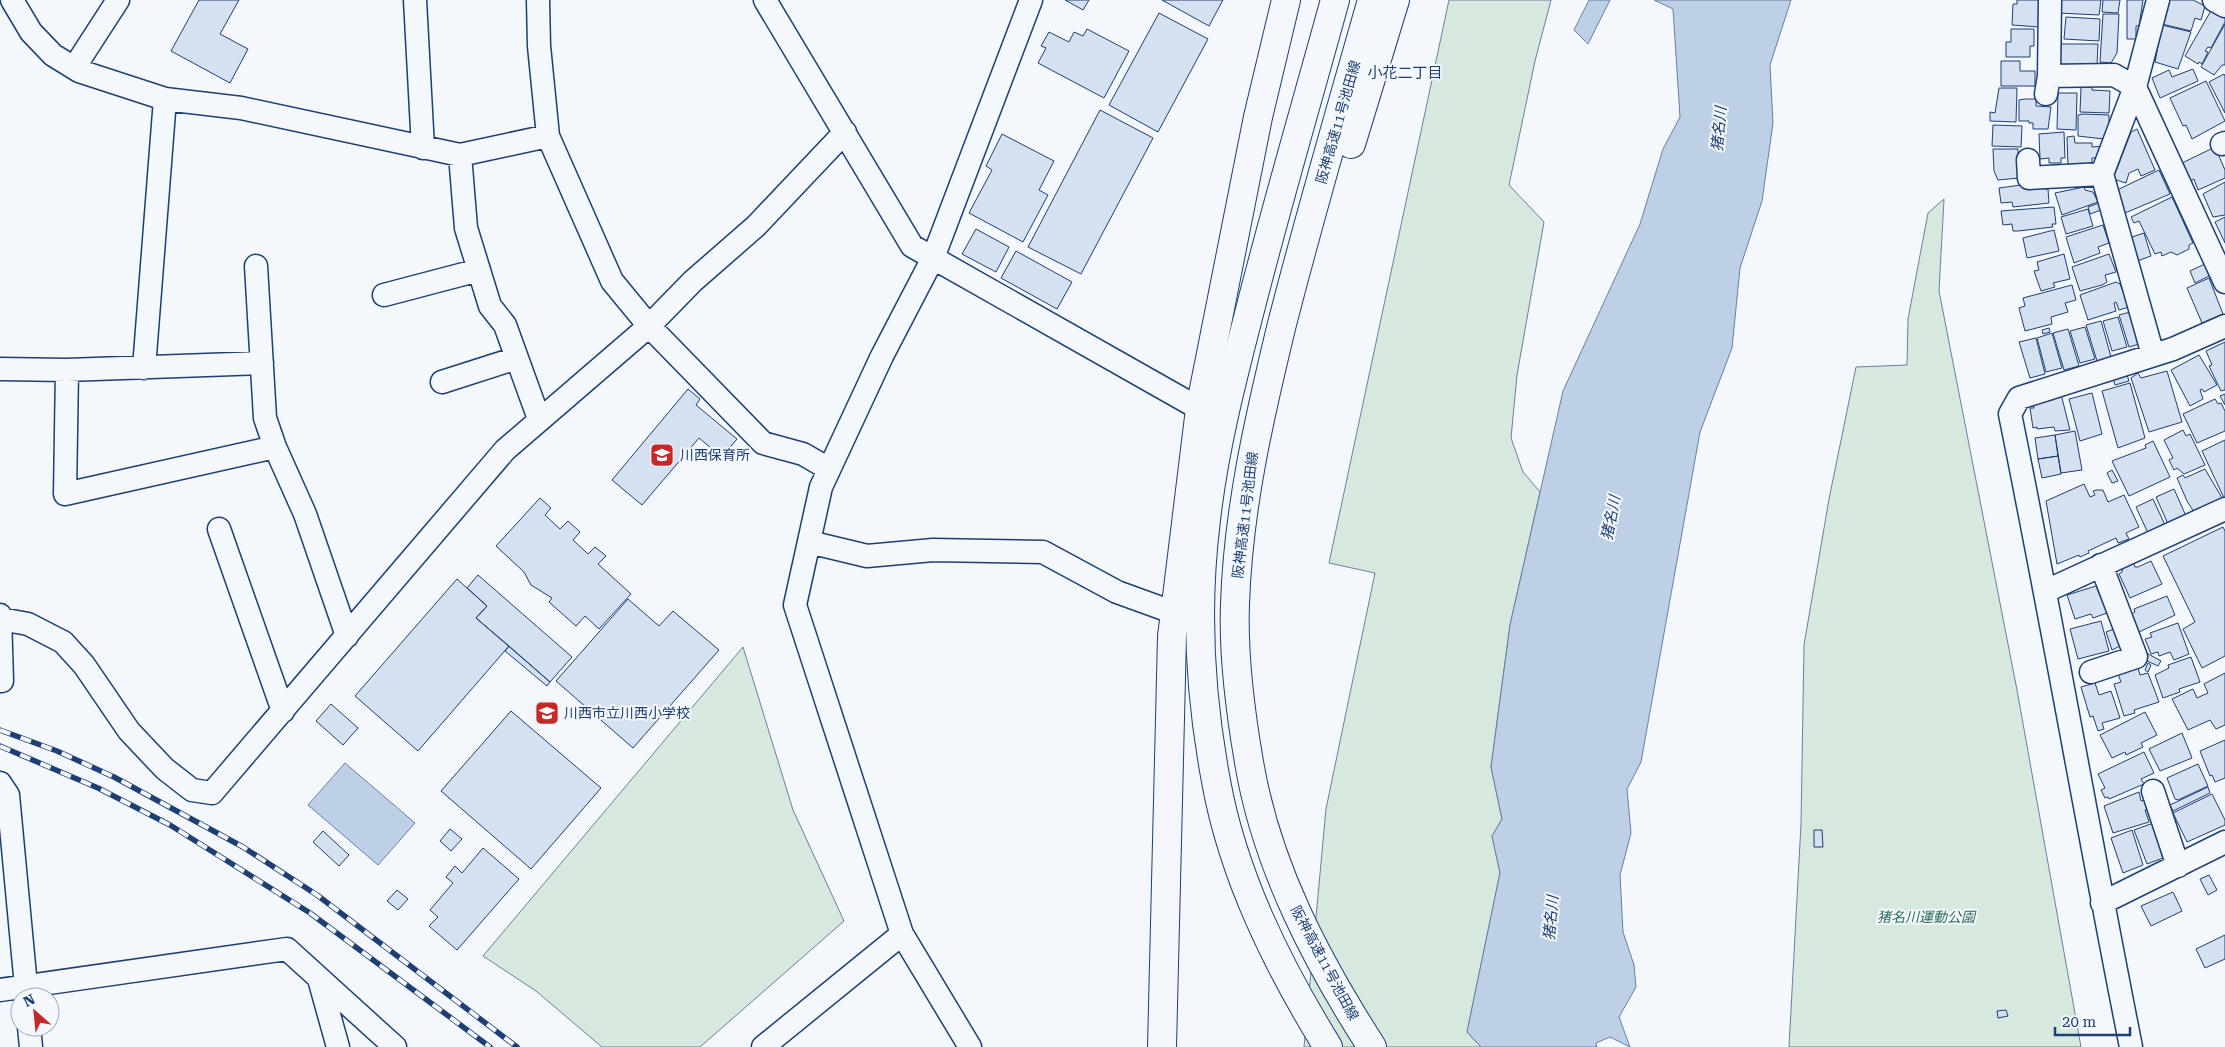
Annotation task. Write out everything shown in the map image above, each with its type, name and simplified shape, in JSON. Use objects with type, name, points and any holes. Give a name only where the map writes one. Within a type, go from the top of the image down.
[{"type":"main road","points":[[1162,1047],[1172,636],[1200,409],[1258,117],[1286,0]]},
{"type":"main road","points":[[1316,0],[1258,276],[1220,434],[1206,520],[1200,609],[1203,696],[1216,783],[1236,858],[1268,939],[1308,1015],[1328,1047]]},
{"type":"main road","points":[[1258,276],[1335,0]]},
{"type":"main road","name":"阪神高速11号池田線","points":[[1372,0],[1292,287],[1255,438],[1240,528],[1235,605],[1238,686],[1249,764],[1270,846],[1299,920],[1338,995],[1372,1047]]},
{"type":"main road","points":[[1255,438],[1299,314],[1395,0]]},
{"type":"street","points":[[12,0],[31,32],[53,55],[74,68],[165,99],[241,108],[460,155],[548,136]]},
{"type":"street","points":[[74,68],[118,0]]},
{"type":"street","points":[[415,0],[424,148]]},
{"type":"street","points":[[538,0],[539,46],[548,136],[612,282],[649,326],[763,443],[803,454],[829,469]]},
{"type":"street","points":[[766,0],[912,246],[1200,409]]},
{"type":"street","points":[[970,1047],[902,934],[795,605],[821,487],[882,356],[933,258],[1031,0]]},
{"type":"street","points":[[2050,0],[2047,85],[2114,75],[2135,87],[2225,282]]},
{"type":"street","points":[[2154,355],[2102,174],[2135,87],[2158,0]]},
{"type":"street","points":[[2214,0],[2225,6]]},
{"type":"street","points":[[144,368],[165,99]]},
{"type":"street","points":[[0,619],[28,624],[63,642],[84,665],[129,731],[165,768],[192,790],[212,794],[504,450],[649,326],[693,281],[756,226],[845,132]]},
{"type":"street","points":[[460,155],[466,228],[490,306],[505,325],[539,419]]},
{"type":"street","points":[[2028,160],[2029,178],[2102,174]]},
{"type":"street","points":[[256,266],[265,418],[275,447],[305,514],[347,636]]},
{"type":"street","points":[[384,295],[479,270]]},
{"type":"street","points":[[2131,1047],[2102,904],[2046,591],[2010,414],[2019,398],[2173,349],[2225,326]]},
{"type":"street","points":[[442,382],[517,358]]},
{"type":"street","points":[[0,368],[67,370],[262,363]]},
{"type":"street","points":[[67,370],[65,494],[275,447]]},
{"type":"street","points":[[2046,591],[2225,509]]},
{"type":"street","points":[[219,529],[283,711]]},
{"type":"street","points":[[809,542],[867,556],[933,550],[1043,552],[1118,592],[1175,613]]},
{"type":"street","points":[[2091,672],[2136,657],[2101,565]]},
{"type":"street","points":[[0,615],[2,681],[0,681]]},
{"type":"street","points":[[0,783],[8,795],[27,987]]},
{"type":"street","points":[[2153,791],[2178,866]]},
{"type":"street","points":[[2102,904],[2225,842]]},
{"type":"street","points":[[763,1047],[902,934]]},
{"type":"street","points":[[58,987],[287,950],[395,1047]]},
{"type":"street","points":[[319,979],[338,1047]]},
{"type":"green space","points":[[1449,0],[1551,0],[1535,61],[1509,185],[1544,222],[1517,375],[1511,438],[1523,472],[1540,492],[1510,625],[1491,767],[1502,819],[1492,836],[1500,873],[1467,1032],[1481,1047],[1304,1047],[1326,809],[1375,573],[1329,563]]},
{"type":"green space","name":"猪名川運動公園","points":[[1944,199],[1939,291],[2017,690],[2081,1047],[1789,1047],[1801,824],[1804,645],[1829,499],[1856,367],[1907,365],[1908,319],[1928,213]]},
{"type":"green space","points":[[743,647],[793,810],[844,921],[700,1047],[602,1047],[536,991],[483,956]]},
{"type":"water","points":[[1589,0],[1610,0],[1588,44],[1574,30]]},
{"type":"water","name":"猪名川","points":[[1654,0],[1791,0],[1770,65],[1773,123],[1762,201],[1740,268],[1732,348],[1700,432],[1641,762],[1627,789],[1631,833],[1620,875],[1623,932],[1634,965],[1636,987],[1619,1017],[1630,1047],[1610,1037],[1596,1043],[1597,1047],[1481,1047],[1467,1032],[1500,873],[1492,836],[1502,819],[1491,767],[1510,625],[1563,391],[1640,224],[1663,149],[1680,117],[1673,9]]},
{"type":"water","points":[[345,763],[415,823],[378,865],[308,805]]},
{"type":"building","points":[[199,0],[239,0],[220,34],[248,49],[230,83],[171,51]]},
{"type":"building","points":[[1065,0],[1089,0],[1083,10]]},
{"type":"building","points":[[1162,0],[1223,0],[1209,26]]},
{"type":"building","points":[[2017,0],[2040,0],[2039,27],[2012,25],[2013,4],[2017,4]]},
{"type":"building","points":[[2059,0],[2101,0],[2099,15],[2058,13]]},
{"type":"building","points":[[2103,0],[2120,0],[2118,13],[2102,12]]},
{"type":"building","points":[[2127,0],[2143,0],[2139,26],[2136,26],[2136,39],[2127,39]]},
{"type":"building","points":[[2168,0],[2193,0],[2205,6],[2201,20],[2195,18],[2191,31],[2162,24]]},
{"type":"building","points":[[2212,9],[2220,14],[2219,16],[2222,14],[2225,16],[2225,22],[2211,48],[2208,47],[2205,51],[2208,52],[2202,64],[2199,62],[2198,64],[2185,56]]},
{"type":"building","points":[[1159,13],[1208,39],[1158,132],[1109,105]]},
{"type":"building","points":[[2103,14],[2119,14],[2117,53],[2111,63],[2100,62]]},
{"type":"building","points":[[2066,17],[2100,19],[2099,41],[2064,39]]},
{"type":"building","points":[[2225,24],[2225,65],[2222,65],[2214,75],[2201,67]]},
{"type":"building","points":[[2162,25],[2191,32],[2178,69],[2155,62]]},
{"type":"building","points":[[1087,29],[1129,51],[1104,98],[1038,63],[1046,48],[1041,46],[1049,32],[1069,42],[1074,32],[1083,36]]},
{"type":"building","points":[[2011,29],[2034,29],[2034,46],[2030,46],[2030,57],[2006,57],[2006,42],[2011,42]]},
{"type":"building","points":[[2061,44],[2098,44],[2097,65],[2060,66]]},
{"type":"building","points":[[2001,61],[2020,61],[2020,71],[2035,71],[2035,86],[2001,86]]},
{"type":"building","points":[[2193,69],[2198,81],[2160,98],[2152,78],[2169,70],[2172,77]]},
{"type":"building","points":[[2224,74],[2225,76],[2225,113],[2209,82]]},
{"type":"building","points":[[2206,81],[2225,121],[2192,139],[2186,125],[2183,126],[2170,98]]},
{"type":"building","points":[[2081,87],[2092,87],[2092,90],[2110,91],[2109,113],[2080,112]]},
{"type":"building","points":[[1999,88],[2017,88],[2016,122],[1990,121],[1990,112],[1995,113]]},
{"type":"building","points":[[2058,93],[2077,93],[2076,130],[2057,129]]},
{"type":"building","points":[[2036,99],[2036,106],[2051,107],[2048,129],[2033,129],[2033,123],[2019,121],[2019,100]]},
{"type":"building","points":[[1100,110],[1153,138],[1081,274],[1028,247]]},
{"type":"building","points":[[2078,115],[2109,115],[2109,122],[2112,122],[2112,140],[2078,136]]},
{"type":"building","points":[[1993,125],[2022,126],[2021,147],[1992,146]]},
{"type":"building","points":[[2137,129],[2155,170],[2141,176],[2138,169],[2129,173],[2126,183],[2113,179],[2131,132]]},
{"type":"building","points":[[2064,132],[2065,158],[2061,158],[2061,163],[2049,163],[2049,158],[2040,159],[2039,134]]},
{"type":"building","points":[[1002,134],[1054,161],[1039,190],[1048,195],[1023,242],[969,213],[992,170],[986,166]]},
{"type":"building","points":[[2074,136],[2075,143],[2092,143],[2092,147],[2105,146],[2103,158],[2092,158],[2092,165],[2068,166],[2067,137]]},
{"type":"building","points":[[2215,147],[2225,170],[2225,178],[2198,190],[2194,179],[2189,182],[2180,164]]},
{"type":"building","points":[[1993,149],[2018,149],[2019,178],[1998,180],[1994,171]]},
{"type":"building","points":[[2159,170],[2170,194],[2125,213],[2115,191]]},
{"type":"building","points":[[2225,182],[2225,215],[2213,217],[2203,194]]},
{"type":"building","points":[[2021,185],[2021,187],[2044,185],[2044,189],[2048,189],[2049,203],[2013,207],[2012,202],[2001,203],[1999,188]]},
{"type":"building","points":[[2084,187],[2085,190],[2093,192],[2098,202],[2062,215],[2055,193]]},
{"type":"building","points":[[2172,197],[2193,243],[2189,245],[2189,249],[2177,255],[2171,252],[2162,256],[2161,252],[2155,254],[2139,221],[2134,223],[2131,217]]},
{"type":"building","points":[[2099,203],[2101,210],[2090,214],[2088,207]]},
{"type":"building","points":[[2054,207],[2056,224],[2052,224],[2053,227],[2013,231],[2012,224],[2003,225],[2001,211]]},
{"type":"building","points":[[2088,209],[2093,226],[2066,234],[2061,217]]},
{"type":"building","points":[[2225,217],[2225,243],[2215,222]]},
{"type":"building","points":[[2103,225],[2109,243],[2098,247],[2100,253],[2074,263],[2066,237]]},
{"type":"building","points":[[976,229],[1009,247],[996,272],[962,254]]},
{"type":"building","points":[[2054,230],[2059,251],[2027,258],[2023,238]]},
{"type":"building","points":[[2144,233],[2151,256],[2137,261],[2129,238]]},
{"type":"building","points":[[1016,251],[1072,282],[1057,309],[1001,278]]},
{"type":"building","points":[[2064,254],[2070,279],[2053,283],[2055,287],[2041,291],[2034,271],[2039,270],[2037,262]]},
{"type":"building","points":[[2109,254],[2116,272],[2105,275],[2107,282],[2102,285],[2080,291],[2072,267]]},
{"type":"building","points":[[2207,263],[2213,274],[2195,283],[2190,271]]},
{"type":"building","points":[[2209,278],[2223,314],[2202,323],[2187,288]]},
{"type":"building","points":[[2116,282],[2120,284],[2129,307],[2119,310],[2116,302],[2114,303],[2116,311],[2088,320],[2080,295]]},
{"type":"building","points":[[2072,285],[2076,300],[2065,303],[2068,312],[2051,317],[2052,324],[2025,331],[2019,308],[2025,306],[2023,298]]},
{"type":"building","points":[[2134,311],[2143,343],[2129,347],[2119,315]]},
{"type":"building","points":[[2118,317],[2127,347],[2112,351],[2103,321]]},
{"type":"building","points":[[2101,321],[2111,357],[2097,361],[2086,325]]},
{"type":"building","points":[[2085,327],[2095,359],[2080,363],[2070,331]]},
{"type":"building","points":[[2049,328],[2050,332],[2043,334],[2042,330]]},
{"type":"building","points":[[2068,329],[2079,366],[2064,370],[2053,333]]},
{"type":"building","points":[[2052,333],[2062,368],[2046,372],[2037,338]]},
{"type":"building","points":[[2036,338],[2045,374],[2030,378],[2019,342]]},
{"type":"building","points":[[2225,342],[2225,390],[2221,391],[2209,366],[2212,365],[2206,351]]},
{"type":"building","points":[[2199,355],[2217,385],[2204,392],[2202,389],[2200,390],[2203,399],[2190,406],[2171,370]]},
{"type":"building","points":[[2167,371],[2182,422],[2149,432],[2131,378],[2138,373],[2141,378]]},
{"type":"building","points":[[2127,375],[2129,381],[2115,385],[2113,379]]},
{"type":"building","points":[[2130,383],[2145,438],[2118,448],[2102,391]]},
{"type":"building","points":[[688,389],[700,399],[696,405],[737,439],[722,457],[699,438],[642,505],[612,480]]},
{"type":"building","points":[[2092,393],[2102,434],[2080,441],[2069,399]]},
{"type":"building","points":[[2061,394],[2070,430],[2055,431],[2054,427],[2033,428],[2030,408],[2034,408],[2033,403],[2053,400],[2052,395]]},
{"type":"building","points":[[2225,394],[2225,405],[2220,396]]},
{"type":"building","points":[[2215,399],[2218,404],[2221,403],[2225,411],[2225,431],[2197,443],[2183,414]]},
{"type":"building","points":[[2183,430],[2186,436],[2190,434],[2205,465],[2184,474],[2177,468],[2174,470],[2169,460],[2173,458],[2164,440]]},
{"type":"building","points":[[2075,431],[2082,470],[2061,473],[2055,435]]},
{"type":"building","points":[[2055,435],[2058,456],[2038,459],[2035,438]]},
{"type":"building","points":[[2225,440],[2225,498],[2224,498],[2202,451]]},
{"type":"building","points":[[2153,441],[2170,477],[2129,496],[2112,461],[2146,448],[2145,445]]},
{"type":"building","points":[[2058,456],[2061,474],[2042,478],[2038,459]]},
{"type":"building","points":[[2205,469],[2222,498],[2194,512],[2177,478],[2183,475],[2185,478]]},
{"type":"building","points":[[2112,470],[2118,481],[2112,483],[2107,473]]},
{"type":"building","points":[[2084,484],[2090,497],[2095,495],[2093,491],[2103,490],[2108,502],[2124,495],[2139,527],[2126,533],[2129,539],[2118,543],[2116,538],[2088,551],[2089,553],[2080,557],[2079,555],[2057,564],[2046,501]]},
{"type":"building","points":[[2174,489],[2186,516],[2168,524],[2156,497]]},
{"type":"building","points":[[540,498],[551,508],[545,515],[560,529],[568,521],[580,532],[573,540],[588,554],[595,547],[606,556],[598,564],[631,594],[599,629],[585,616],[576,626],[549,602],[552,598],[531,585],[524,572],[496,546]]},
{"type":"building","points":[[2153,499],[2165,525],[2148,533],[2136,507]]},
{"type":"building","points":[[2223,527],[2225,531],[2225,656],[2202,668],[2183,629],[2195,622],[2163,556]]},
{"type":"building","points":[[2151,561],[2162,584],[2130,598],[2119,574],[2122,572],[2123,567],[2133,562],[2135,567],[2138,567]]},
{"type":"building","points":[[478,575],[572,657],[550,682],[476,618],[487,606],[467,588]]},
{"type":"building","points":[[457,579],[487,606],[476,618],[509,646],[418,751],[355,696]]},
{"type":"building","points":[[2096,586],[2107,613],[2093,618],[2091,614],[2075,619],[2067,595]]},
{"type":"building","points":[[2167,596],[2175,615],[2139,632],[2132,614],[2135,612],[2134,609]]},
{"type":"building","points":[[628,599],[659,626],[673,611],[719,650],[633,748],[556,681]]},
{"type":"building","points":[[2101,621],[2109,651],[2078,659],[2070,629]]},
{"type":"building","points":[[2178,623],[2189,654],[2174,660],[2170,652],[2159,656],[2158,652],[2151,654],[2145,639],[2152,637],[2150,633]]},
{"type":"building","points":[[2114,629],[2120,646],[2112,650],[2106,632]]},
{"type":"building","points":[[509,646],[550,682],[547,686],[505,651]]},
{"type":"building","points":[[2143,651],[2161,661],[2158,666],[2147,661]]},
{"type":"building","points":[[2191,657],[2200,682],[2179,689],[2180,692],[2163,698],[2155,675],[2169,668],[2168,665]]},
{"type":"building","points":[[2148,663],[2151,665],[2148,672],[2145,670]]},
{"type":"building","points":[[2138,668],[2140,675],[2148,673],[2159,702],[2134,710],[2135,713],[2124,716],[2114,684],[2121,682],[2118,674]]},
{"type":"building","points":[[2225,673],[2225,725],[2216,729],[2210,720],[2188,730],[2172,699],[2193,689],[2197,698],[2208,693],[2204,684]]},
{"type":"building","points":[[2095,683],[2099,695],[2111,691],[2120,718],[2102,723],[2104,729],[2098,731],[2093,716],[2090,717],[2081,687]]},
{"type":"building","points":[[331,704],[358,728],[343,745],[316,721]]},
{"type":"building","points":[[511,711],[601,788],[531,869],[441,791]]},
{"type":"building","points":[[2145,712],[2157,735],[2141,743],[2143,747],[2126,755],[2125,752],[2112,758],[2100,735]]},
{"type":"building","points":[[2182,733],[2192,758],[2160,771],[2149,749]]},
{"type":"building","points":[[2225,740],[2225,778],[2215,782],[2212,775],[2210,776],[2200,751]]},
{"type":"building","points":[[2144,752],[2154,773],[2141,779],[2144,784],[2109,799],[2108,797],[2105,798],[2101,790],[2105,788],[2098,774]]},
{"type":"building","points":[[2198,764],[2208,786],[2178,800],[2175,799],[2167,778]]},
{"type":"building","points":[[2208,787],[2210,793],[2173,811],[2170,805]]},
{"type":"building","points":[[2139,792],[2141,801],[2146,799],[2150,809],[2145,810],[2149,822],[2113,833],[2104,806]]},
{"type":"building","points":[[2212,794],[2225,820],[2225,825],[2187,842],[2173,813]]},
{"type":"building","points":[[2156,822],[2165,852],[2161,853],[2163,858],[2147,864],[2134,830]]},
{"type":"building","points":[[450,829],[462,839],[451,851],[440,841]]},
{"type":"building","points":[[1814,830],[1822,830],[1823,847],[1814,847]]},
{"type":"building","points":[[2132,830],[2143,865],[2123,873],[2111,838]]},
{"type":"building","points":[[323,831],[349,855],[339,866],[313,842]]},
{"type":"building","points":[[483,848],[519,879],[457,950],[429,926],[438,917],[430,910],[453,883],[446,877],[455,866],[462,873]]},
{"type":"building","points":[[2209,875],[2217,890],[2208,895],[2200,879]]},
{"type":"building","points":[[397,890],[408,899],[398,910],[387,901]]},
{"type":"building","points":[[2173,892],[2182,911],[2151,926],[2141,906]]},
{"type":"building","points":[[2225,935],[2225,959],[2205,968],[2196,949]]},
{"type":"building","points":[[2006,1010],[2008,1016],[1998,1018],[1997,1011]]},
{"type":"railway","points":[[0,730],[57,751],[114,777],[243,847],[317,895],[517,1047]]},
{"type":"railway","points":[[0,746],[98,788],[170,825],[310,913],[490,1047]]},
{"type":"place","name":"川西保育所","points":[[662,455]]},
{"type":"place","name":"川西市立川西小学校","points":[[547,713]]},
{"type":"district","name":"小花二丁目","points":[[1405,73]]}]
